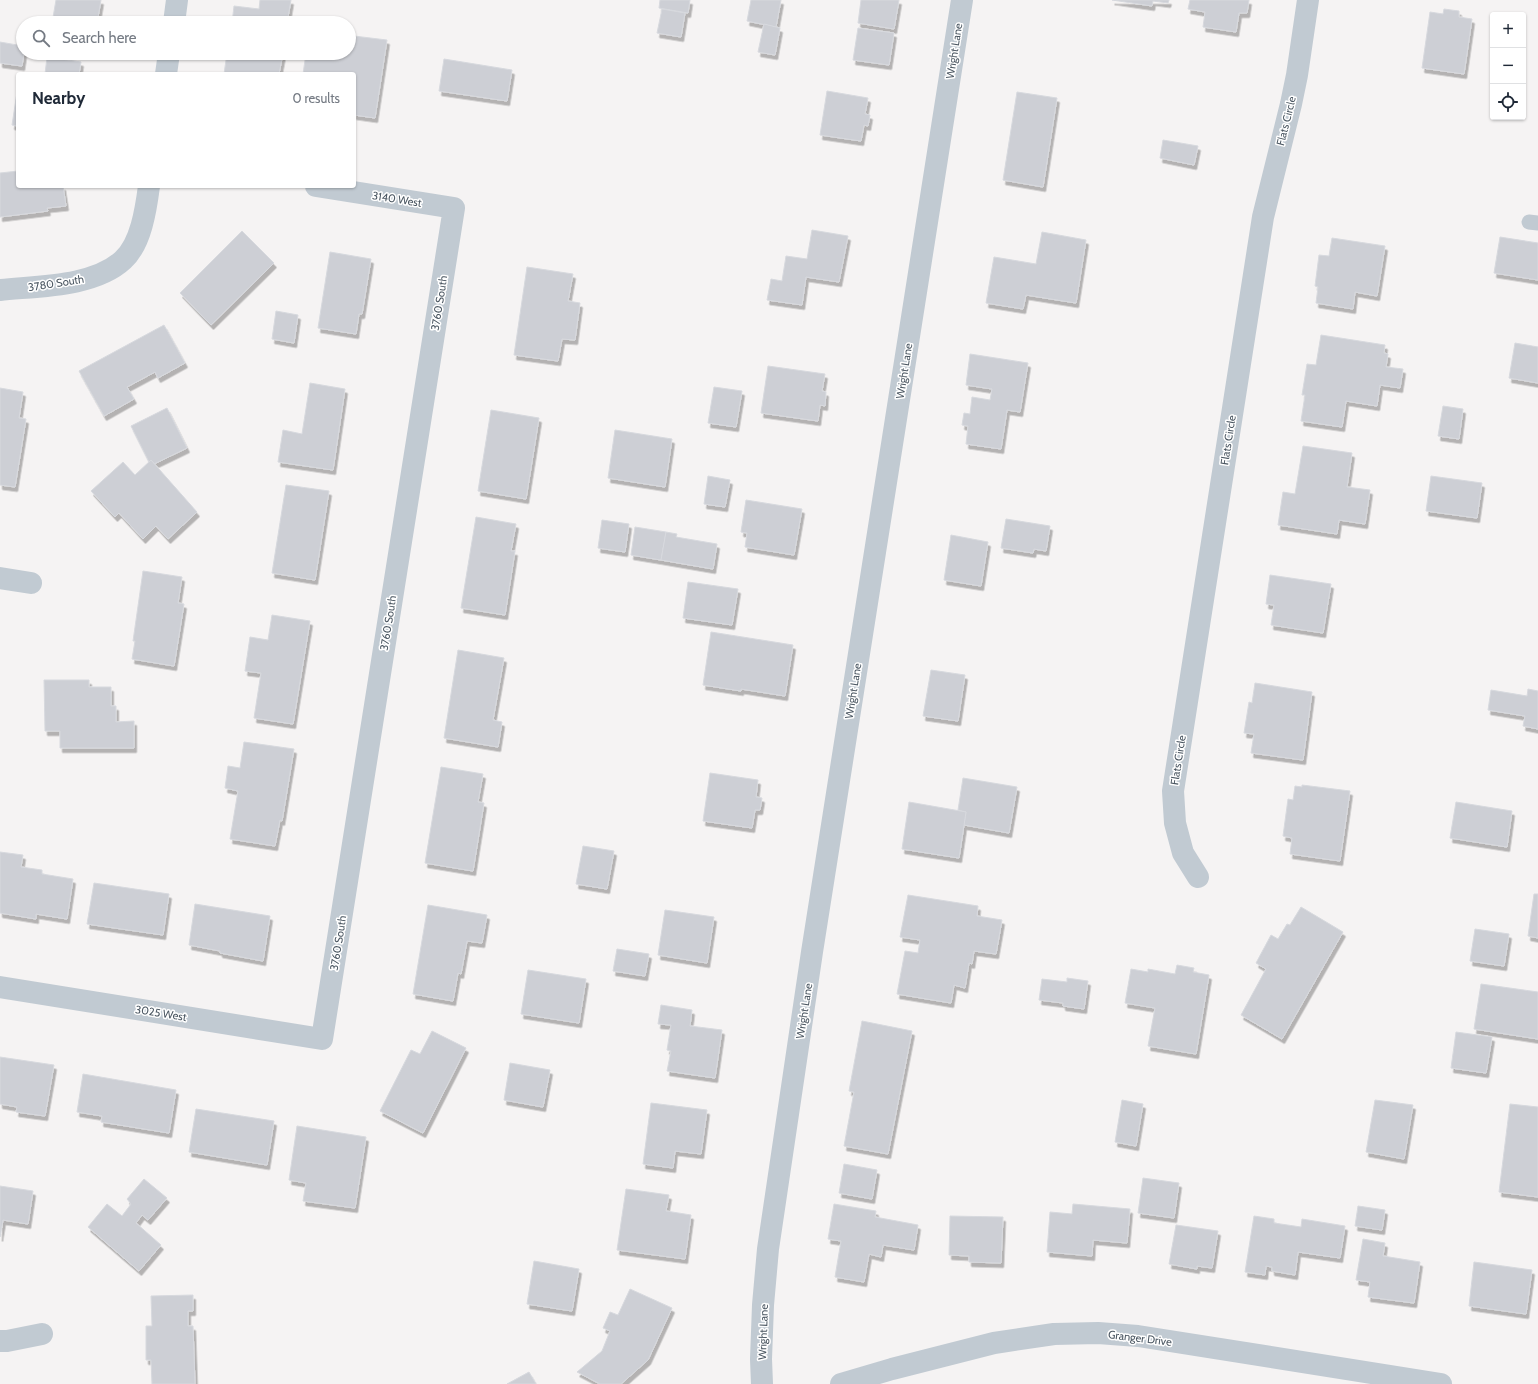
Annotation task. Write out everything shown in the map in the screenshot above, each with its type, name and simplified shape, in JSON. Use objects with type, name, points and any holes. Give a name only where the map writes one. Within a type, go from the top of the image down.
[{"type":"street","points":[[175,16],[177,0]]},
{"type":"street","name":"Wright Lane","points":[[762,1384],[761,1359],[763,1305],[768,1249],[815,937],[962,0]]},
{"type":"street","name":"Flats Circle","points":[[1198,877],[1183,854],[1175,823],[1173,791],[1263,217],[1291,104],[1297,75],[1308,0]]},
{"type":"street","points":[[166,72],[168,60]]},
{"type":"street","name":"3780 South","points":[[0,290],[69,282],[108,271],[124,259],[133,246],[145,212],[149,188]]},
{"type":"street","name":"3140 West","points":[[329,188],[454,208]]},
{"type":"street","name":"3760 South","points":[[322,1039],[454,208]]},
{"type":"street","points":[[0,578],[30,583]]},
{"type":"street","name":"3025 West","points":[[0,987],[322,1039]]},
{"type":"street","name":"Granger Drive","points":[[841,1384],[892,1369],[994,1343],[1054,1334],[1098,1333],[1138,1336],[1442,1384]]},
{"type":"street","points":[[0,1340],[7,1341],[42,1334]]},
{"type":"building","points":[[56,0],[101,0],[98,16],[53,16]]},
{"type":"building","points":[[260,0],[291,0],[288,16],[233,16],[234,6],[259,9]]},
{"type":"building","points":[[660,0],[690,0],[688,13],[659,8]]},
{"type":"building","points":[[751,0],[781,0],[776,27],[747,21]]},
{"type":"building","points":[[861,0],[899,0],[894,29],[858,23]]},
{"type":"building","points":[[1112,0],[1169,0],[1168,3],[1153,1],[1152,6]]},
{"type":"building","points":[[1190,0],[1249,0],[1247,13],[1239,13],[1236,32],[1203,27],[1205,12],[1188,9]]},
{"type":"building","points":[[662,9],[685,13],[681,37],[657,33]]},
{"type":"building","points":[[1444,9],[1459,11],[1459,17],[1472,19],[1464,74],[1422,68],[1430,12],[1443,14]]},
{"type":"building","points":[[764,24],[780,28],[775,55],[758,52]]},
{"type":"building","points":[[858,28],[894,33],[889,65],[853,60]]},
{"type":"building","points":[[356,36],[387,40],[375,118],[356,115],[356,72],[303,72],[305,60],[356,60]]},
{"type":"building","points":[[0,42],[16,45],[16,60],[23,60],[22,66],[0,63]]},
{"type":"building","points":[[444,59],[512,70],[507,101],[439,91]]},
{"type":"building","points":[[47,60],[67,60],[81,62],[79,72],[45,72]]},
{"type":"building","points":[[226,60],[282,60],[279,72],[224,72]]},
{"type":"building","points":[[827,91],[868,98],[865,114],[870,115],[868,126],[864,125],[861,141],[820,135]]},
{"type":"building","points":[[1017,92],[1057,98],[1043,187],[1003,180]]},
{"type":"building","points":[[16,99],[16,126],[12,125]]},
{"type":"building","points":[[1163,140],[1198,146],[1194,165],[1160,158]]},
{"type":"building","points":[[16,171],[16,188],[63,188],[66,206],[47,208],[48,211],[0,217],[0,173]]},
{"type":"building","points":[[812,230],[848,236],[839,282],[806,277],[802,305],[767,300],[771,279],[782,281],[786,256],[807,259]]},
{"type":"building","points":[[242,231],[274,263],[211,325],[180,293]]},
{"type":"building","points":[[1042,232],[1086,240],[1076,303],[1026,295],[1023,309],[986,303],[994,257],[1036,264]]},
{"type":"building","points":[[1500,237],[1538,243],[1538,280],[1494,273]]},
{"type":"building","points":[[1332,238],[1385,246],[1377,296],[1355,292],[1353,309],[1316,303],[1318,287],[1315,286],[1319,255],[1329,256]]},
{"type":"building","points":[[330,252],[371,259],[362,314],[359,314],[356,334],[318,328]]},
{"type":"building","points":[[527,267],[573,274],[568,301],[580,303],[575,340],[562,339],[558,361],[514,355]]},
{"type":"building","points":[[276,311],[298,315],[294,343],[272,339]]},
{"type":"building","points":[[164,325],[185,363],[158,378],[155,372],[127,387],[134,399],[104,416],[79,371]]},
{"type":"building","points":[[1321,335],[1385,345],[1384,353],[1388,354],[1386,367],[1403,369],[1400,388],[1380,385],[1377,406],[1346,401],[1342,427],[1301,421],[1305,395],[1302,395],[1307,364],[1316,365]]},
{"type":"building","points":[[1515,343],[1538,347],[1538,383],[1509,378]]},
{"type":"building","points":[[970,354],[1028,363],[1020,412],[1007,410],[1001,449],[966,444],[968,426],[962,425],[964,413],[970,414],[972,397],[990,400],[992,389],[966,385]]},
{"type":"building","points":[[768,366],[825,374],[822,391],[826,392],[825,406],[820,405],[818,421],[761,413]]},
{"type":"building","points":[[310,383],[345,389],[333,470],[278,462],[283,430],[302,434]]},
{"type":"building","points":[[714,387],[742,391],[736,427],[708,423]]},
{"type":"building","points":[[0,388],[23,392],[19,418],[26,419],[15,487],[0,485]]},
{"type":"building","points":[[1443,406],[1463,409],[1459,439],[1438,436]]},
{"type":"building","points":[[167,408],[187,448],[154,464],[151,460],[149,462],[131,426]]},
{"type":"building","points":[[491,410],[539,418],[526,499],[478,491]]},
{"type":"building","points":[[615,430],[672,439],[665,487],[608,478]]},
{"type":"building","points":[[1303,446],[1352,453],[1347,487],[1370,490],[1365,524],[1339,520],[1337,534],[1278,525],[1283,492],[1295,494]]},
{"type":"building","points":[[151,460],[197,512],[168,539],[156,526],[143,539],[119,513],[115,517],[91,491],[123,462],[135,475]]},
{"type":"building","points":[[708,476],[730,480],[725,507],[704,504]]},
{"type":"building","points":[[1431,476],[1482,483],[1477,518],[1426,511]]},
{"type":"building","points":[[286,485],[329,491],[315,580],[272,573]]},
{"type":"building","points":[[746,500],[802,509],[794,555],[745,547],[747,533],[741,532]]},
{"type":"building","points":[[476,517],[516,524],[511,551],[515,551],[505,615],[461,608]]},
{"type":"building","points":[[1006,519],[1050,526],[1046,551],[1034,549],[1033,553],[1001,548]]},
{"type":"building","points":[[602,520],[629,524],[625,552],[598,548]]},
{"type":"building","points":[[635,527],[666,532],[661,560],[631,555]]},
{"type":"building","points":[[666,532],[677,534],[676,537],[717,544],[713,569],[661,560]]},
{"type":"building","points":[[951,535],[988,542],[981,586],[944,580]]},
{"type":"building","points":[[143,571],[182,577],[178,603],[184,604],[174,666],[132,659],[135,641],[133,641]]},
{"type":"building","points":[[1270,575],[1331,584],[1323,633],[1271,625],[1274,605],[1266,604]]},
{"type":"building","points":[[688,582],[738,589],[732,625],[683,618]]},
{"type":"building","points":[[272,615],[310,621],[293,724],[254,718],[261,673],[245,671],[250,637],[268,640]]},
{"type":"building","points":[[711,632],[793,645],[785,696],[703,685]]},
{"type":"building","points":[[458,650],[504,658],[493,720],[502,722],[498,747],[444,738]]},
{"type":"building","points":[[931,670],[965,675],[958,721],[923,716]]},
{"type":"building","points":[[44,680],[89,680],[89,687],[111,687],[111,706],[116,706],[116,722],[134,721],[134,748],[60,748],[60,731],[45,731]]},
{"type":"building","points":[[1255,683],[1312,692],[1303,760],[1251,753],[1254,734],[1244,733],[1249,702],[1252,703]]},
{"type":"building","points":[[1528,689],[1538,691],[1538,729],[1523,726],[1525,716],[1488,710],[1491,690],[1527,696]]},
{"type":"building","points":[[244,742],[294,749],[282,821],[280,820],[275,846],[230,839],[238,791],[225,788],[228,766],[240,768]]},
{"type":"building","points":[[441,767],[483,774],[478,802],[484,803],[473,871],[425,863]]},
{"type":"building","points":[[710,773],[758,780],[756,797],[762,798],[760,810],[755,810],[752,828],[703,821]]},
{"type":"building","points":[[963,778],[1017,787],[1009,833],[964,825],[966,812],[958,810]]},
{"type":"building","points":[[1302,785],[1350,791],[1340,861],[1290,854],[1292,838],[1283,836],[1288,799],[1293,800],[1295,786],[1302,787]]},
{"type":"building","points":[[909,802],[966,812],[959,858],[902,849]]},
{"type":"building","points":[[1456,802],[1512,811],[1507,847],[1450,838]]},
{"type":"building","points":[[583,846],[614,851],[607,889],[576,884]]},
{"type":"building","points":[[0,852],[23,855],[21,867],[42,870],[42,874],[73,879],[67,919],[36,914],[36,919],[0,913]]},
{"type":"building","points":[[94,883],[169,894],[163,935],[87,924]]},
{"type":"building","points":[[1534,894],[1538,894],[1538,938],[1528,936]]},
{"type":"building","points":[[908,895],[978,906],[977,916],[1002,920],[996,954],[974,951],[972,964],[969,963],[965,988],[954,985],[951,1003],[897,994],[905,951],[918,953],[920,940],[900,937]]},
{"type":"building","points":[[195,904],[270,916],[263,961],[220,953],[220,951],[189,945]]},
{"type":"building","points":[[428,905],[487,915],[482,943],[467,941],[461,974],[458,973],[453,1001],[413,994]]},
{"type":"building","points":[[1301,907],[1343,932],[1282,1039],[1241,1015],[1266,969],[1256,963],[1271,935],[1278,939],[1287,924],[1290,925]]},
{"type":"building","points":[[665,910],[714,917],[707,963],[658,955]]},
{"type":"building","points":[[1475,929],[1509,934],[1504,966],[1470,961]]},
{"type":"building","points":[[617,949],[649,954],[645,976],[613,971]]},
{"type":"building","points":[[1177,965],[1194,968],[1193,972],[1209,975],[1196,1054],[1148,1046],[1155,1008],[1125,1003],[1131,969],[1148,972],[1148,969],[1175,974]]},
{"type":"building","points":[[528,970],[586,979],[579,1023],[521,1014]]},
{"type":"building","points":[[1067,978],[1088,981],[1084,1009],[1063,1006],[1063,1003],[1039,1000],[1042,979],[1067,982]]},
{"type":"building","points":[[1481,984],[1538,992],[1538,1039],[1474,1029]]},
{"type":"building","points":[[661,1005],[692,1010],[690,1026],[722,1030],[715,1078],[667,1071],[671,1051],[667,1050],[671,1025],[658,1024]]},
{"type":"building","points":[[862,1021],[912,1031],[888,1154],[844,1146],[854,1092],[849,1091]]},
{"type":"building","points":[[432,1031],[466,1048],[423,1133],[380,1111],[411,1050],[420,1054]]},
{"type":"building","points":[[1456,1032],[1492,1037],[1486,1073],[1451,1068]]},
{"type":"building","points":[[0,1057],[54,1065],[45,1116],[16,1112],[17,1107],[0,1104]]},
{"type":"building","points":[[510,1063],[550,1070],[543,1107],[504,1100]]},
{"type":"building","points":[[83,1074],[176,1090],[169,1133],[101,1122],[102,1116],[77,1112]]},
{"type":"building","points":[[1122,1100],[1143,1104],[1136,1146],[1115,1142]]},
{"type":"building","points":[[1375,1100],[1413,1105],[1404,1159],[1366,1152]]},
{"type":"building","points":[[651,1103],[707,1110],[701,1154],[675,1151],[673,1168],[643,1164]]},
{"type":"building","points":[[1510,1104],[1538,1107],[1538,1197],[1499,1192]]},
{"type":"building","points":[[196,1109],[274,1121],[267,1165],[189,1152]]},
{"type":"building","points":[[297,1126],[366,1137],[355,1208],[303,1201],[306,1183],[289,1180]]},
{"type":"building","points":[[844,1164],[877,1170],[872,1199],[839,1193]]},
{"type":"building","points":[[1143,1178],[1179,1183],[1174,1218],[1138,1213]]},
{"type":"building","points":[[144,1179],[167,1198],[148,1220],[142,1215],[136,1223],[161,1245],[139,1271],[88,1227],[107,1204],[122,1216],[131,1204],[127,1199]]},
{"type":"building","points":[[0,1186],[33,1191],[28,1224],[3,1220],[0,1237]]},
{"type":"building","points":[[626,1189],[669,1195],[666,1211],[691,1215],[685,1259],[617,1250]]},
{"type":"building","points":[[834,1204],[876,1211],[875,1217],[918,1225],[914,1250],[883,1245],[881,1257],[869,1254],[864,1282],[835,1277],[841,1241],[828,1239]]},
{"type":"building","points":[[1073,1204],[1130,1209],[1127,1243],[1093,1240],[1092,1256],[1047,1252],[1050,1212],[1072,1214]]},
{"type":"building","points":[[1358,1206],[1385,1210],[1382,1230],[1355,1226]]},
{"type":"building","points":[[950,1216],[1003,1217],[1001,1263],[969,1262],[969,1256],[949,1255]]},
{"type":"building","points":[[1254,1216],[1274,1219],[1274,1223],[1301,1227],[1302,1219],[1345,1226],[1340,1258],[1298,1252],[1295,1275],[1272,1271],[1272,1267],[1266,1266],[1265,1275],[1245,1272]]},
{"type":"building","points":[[1176,1225],[1218,1231],[1212,1268],[1197,1266],[1197,1269],[1169,1264]]},
{"type":"building","points":[[1363,1239],[1385,1243],[1383,1256],[1420,1262],[1414,1303],[1368,1297],[1370,1282],[1356,1280]]},
{"type":"building","points":[[534,1261],[579,1269],[572,1311],[527,1304]]},
{"type":"building","points":[[1474,1262],[1532,1270],[1526,1314],[1469,1306]]},
{"type":"building","points":[[630,1289],[672,1308],[648,1360],[621,1384],[600,1384],[577,1372],[602,1351],[610,1331],[603,1328],[610,1312],[618,1315]]},
{"type":"building","points":[[193,1295],[193,1311],[188,1311],[188,1326],[193,1326],[195,1384],[152,1384],[151,1360],[146,1360],[146,1326],[152,1326],[151,1296]]},
{"type":"building","points":[[529,1372],[536,1384],[507,1384]]}]
